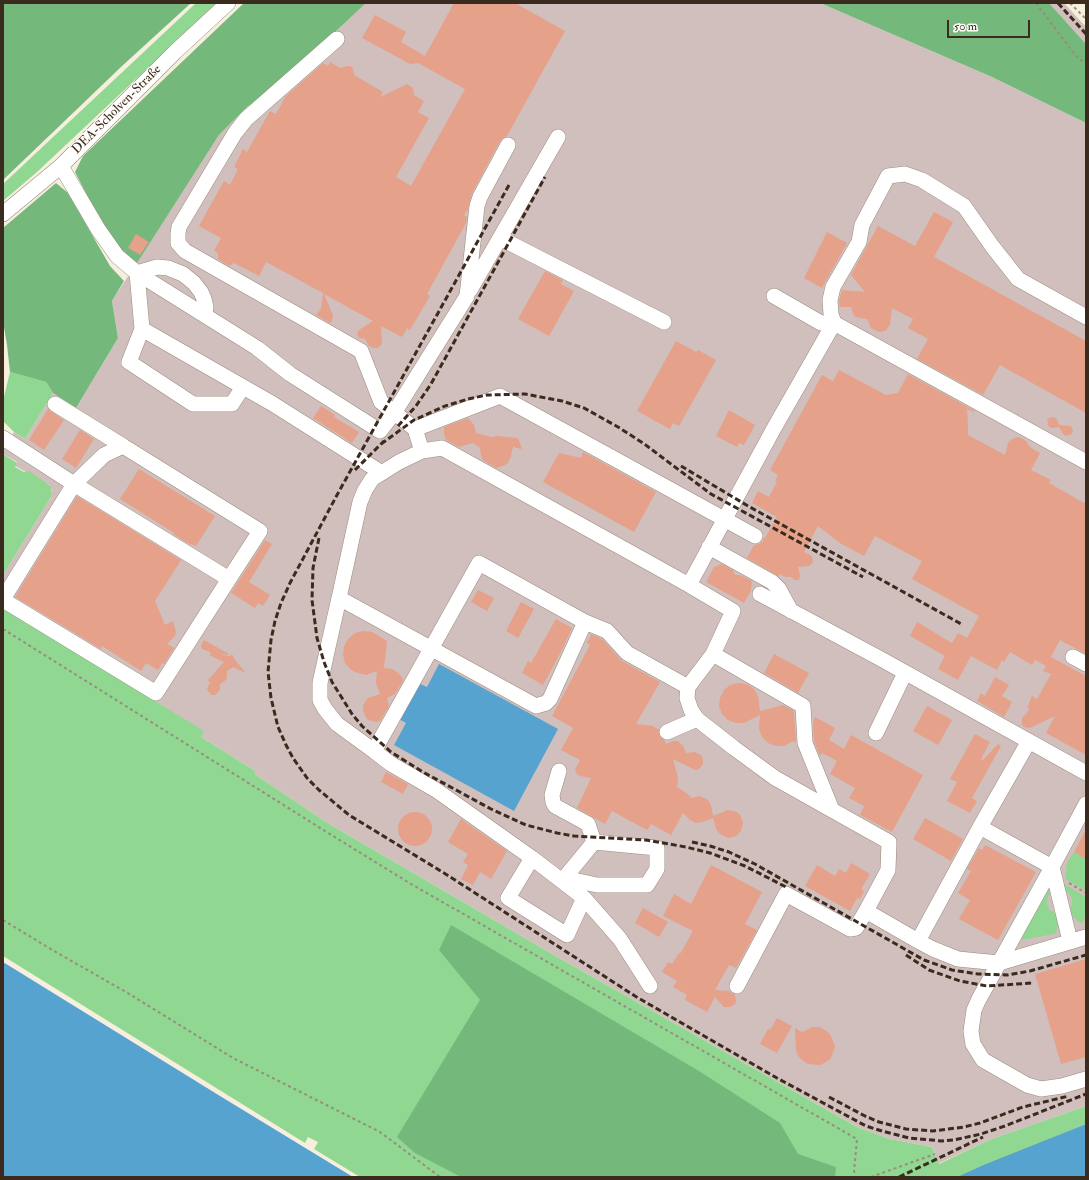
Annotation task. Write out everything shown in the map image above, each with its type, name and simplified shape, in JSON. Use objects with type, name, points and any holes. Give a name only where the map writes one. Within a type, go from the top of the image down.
[{"type":"street","name":"DEA-Scholven-Straße","points":[[3,214],[61,166],[175,52],[228,3]]},
{"type":"street","points":[[337,39],[246,119],[236,133],[180,227],[178,244],[185,251],[360,350],[381,402],[415,429],[422,451]]},
{"type":"street","points":[[61,166],[98,229],[117,256],[137,273],[205,314],[257,348],[290,374],[380,431],[394,413],[467,296],[558,137]]},
{"type":"street","points":[[467,296],[477,206],[480,197],[508,145]]},
{"type":"street","points":[[689,585],[773,430],[834,323],[831,314],[830,300],[833,287],[859,242],[862,225],[888,176],[905,174],[922,180],[964,206],[1018,279],[1086,317]]},
{"type":"street","points":[[500,238],[664,322]]},
{"type":"street","points":[[137,273],[157,267],[168,268],[183,274],[194,283],[201,292],[206,307],[205,314]]},
{"type":"street","points":[[137,273],[142,329],[129,362],[193,404],[232,404],[243,387]]},
{"type":"street","points":[[774,296],[821,323],[834,323],[1086,462]]},
{"type":"street","points":[[142,329],[273,404],[382,473]]},
{"type":"street","points":[[415,429],[500,396],[755,536]]},
{"type":"street","points":[[56,404],[260,531],[156,693],[3,600],[74,484],[104,455],[123,446]]},
{"type":"street","points":[[3,438],[74,484],[229,578]]},
{"type":"street","points":[[650,986],[620,939],[584,898],[563,879],[436,790],[391,764],[337,724],[324,709],[320,700],[320,683],[360,502],[372,479],[399,462],[422,451],[442,448],[733,611],[713,654],[688,687],[688,698],[697,719],[775,778],[889,842],[888,870],[856,928],[850,929],[786,894],[737,986]]},
{"type":"street","points":[[709,547],[772,582],[782,594],[791,611]]},
{"type":"street","points":[[374,751],[430,648],[479,563],[585,622],[607,631],[627,653],[688,687]]},
{"type":"street","points":[[760,594],[1086,773]]},
{"type":"street","points":[[339,598],[536,706],[546,703],[550,699],[585,622]]},
{"type":"street","points":[[713,654],[803,706],[805,743],[832,810]]},
{"type":"street","points":[[876,733],[905,673]]},
{"type":"street","points":[[667,732],[697,719]]},
{"type":"street","points":[[918,941],[1029,741]]},
{"type":"street","points":[[559,771],[552,795],[553,802],[555,806],[588,824],[594,842]]},
{"type":"street","points":[[1086,804],[979,999],[972,1020],[973,1044],[983,1060],[1027,1085],[1041,1089],[1062,1086],[1086,1079]]},
{"type":"street","points":[[980,827],[1052,866],[1070,941]]},
{"type":"street","points":[[563,879],[594,842]]},
{"type":"street","points":[[563,879],[597,884],[647,885],[657,870],[658,848],[594,842]]},
{"type":"street","points":[[532,858],[508,898],[567,935],[584,898]]},
{"type":"street","points":[[866,911],[933,949],[958,959],[999,963],[1086,937]]},
{"type":"path","points":[[1036,3],[1076,56],[1086,64]]},
{"type":"path","points":[[1070,3],[1086,19]]},
{"type":"path","points":[[3,629],[324,831],[412,884],[857,1139],[854,1171],[856,1177]]},
{"type":"path","points":[[3,920],[126,992],[233,1058],[380,1132],[440,1177]]},
{"type":"path","points":[[871,1177],[935,1154]]},
{"type":"shaded area","points":[[366,3],[820,3],[992,77],[1086,123],[1086,1106],[989,1140],[910,1177],[936,1156],[932,1147],[890,1139],[857,1127],[554,955],[326,822],[256,775],[254,770],[201,737],[203,731],[3,608],[3,575],[51,497],[52,490],[48,484],[15,466],[17,462],[3,454],[3,449],[14,432],[25,439],[53,393],[76,408],[118,338],[112,301],[219,135],[248,106],[262,99],[281,83]]},
{"type":"shaded area","points":[[1049,3],[1064,3],[1086,27],[1086,44]]},
{"type":"green space","points":[[3,3],[191,3],[122,66],[3,180]]},
{"type":"green space","points":[[196,3],[217,3],[37,172],[3,201],[3,184]]},
{"type":"green space","points":[[244,3],[366,3],[281,83],[262,99],[248,106],[219,135],[137,263],[119,248],[104,228],[75,172],[83,156]]},
{"type":"green space","points":[[820,3],[1049,3],[1086,44],[1086,123],[992,77]]},
{"type":"green space","points":[[56,183],[68,193],[110,266],[124,281],[112,301],[118,338],[76,408],[53,393],[46,382],[10,372],[3,321],[3,228]]},
{"type":"green space","points":[[10,372],[46,382],[53,393],[25,439],[14,432],[3,421],[3,401]]},
{"type":"green space","points":[[3,454],[17,463],[15,467],[24,472],[29,471],[48,484],[51,487],[52,493],[3,575]]},
{"type":"green space","points":[[3,608],[204,731],[201,737],[254,770],[256,775],[326,822],[554,955],[857,1127],[890,1139],[932,1147],[939,1164],[989,1140],[1086,1106],[1086,1124],[957,1177],[360,1177],[314,1149],[318,1142],[308,1137],[305,1143],[3,956]]},
{"type":"green space","points":[[1074,852],[1086,859],[1086,891],[1065,879],[1067,863]]},
{"type":"green space","points":[[1063,883],[1086,897],[1086,915],[1082,924],[1073,917],[1069,910],[1072,900],[1069,893],[1064,890]]},
{"type":"green space","points":[[1049,891],[1051,893],[1048,896],[1047,904],[1050,910],[1056,914],[1058,924],[1056,933],[1022,940],[1021,937],[1045,892]]},
{"type":"green space","points":[[451,925],[699,1071],[780,1123],[798,1154],[836,1167],[835,1177],[461,1177],[415,1153],[397,1137],[480,1000],[439,950]]},
{"type":"water","points":[[439,664],[558,729],[514,811],[394,745],[406,723],[397,718],[416,682],[427,687]]},
{"type":"water","points":[[3,962],[220,1096],[353,1177],[3,1177]]},
{"type":"water","points":[[1086,1124],[1086,1177],[957,1177],[986,1164]]},
{"type":"building","points":[[454,3],[515,3],[565,31],[507,136],[500,141],[472,193],[468,209],[464,215],[467,217],[466,223],[427,294],[430,296],[410,330],[407,328],[402,337],[381,326],[382,344],[378,348],[373,348],[369,346],[365,339],[359,338],[357,334],[359,330],[373,321],[324,294],[333,315],[330,323],[316,315],[321,309],[323,293],[266,262],[259,276],[234,263],[229,266],[218,259],[218,253],[214,251],[221,238],[199,226],[224,181],[230,185],[238,169],[234,167],[243,149],[247,152],[270,111],[276,114],[286,96],[323,63],[328,66],[330,62],[340,68],[351,66],[354,75],[383,92],[380,97],[407,84],[413,88],[414,95],[424,101],[418,112],[429,118],[396,177],[411,186],[465,89],[418,63],[410,64],[362,38],[375,15],[406,32],[401,42],[425,56]]},
{"type":"building","points":[[934,212],[953,222],[934,257],[1086,341],[1086,413],[1000,365],[983,395],[917,359],[928,339],[908,328],[913,319],[892,308],[890,325],[885,331],[879,332],[871,328],[867,319],[854,316],[851,307],[840,307],[839,301],[842,290],[865,292],[851,275],[878,226],[915,246]]},
{"type":"building","points":[[827,232],[847,243],[822,288],[804,278]]},
{"type":"building","points":[[136,234],[149,242],[140,255],[128,248]]},
{"type":"building","points":[[545,271],[563,280],[561,284],[574,291],[549,336],[518,319]]},
{"type":"building","points":[[676,341],[696,352],[698,350],[716,360],[679,426],[673,423],[670,429],[637,411]]},
{"type":"building","points":[[839,370],[886,395],[898,393],[908,374],[975,411],[974,412],[967,409],[968,435],[1005,455],[1008,443],[1012,439],[1018,437],[1025,440],[1031,448],[1040,453],[1031,470],[1051,480],[1049,483],[1086,504],[1086,654],[1060,640],[1051,657],[1086,676],[1086,755],[1046,733],[1055,716],[1030,728],[1024,727],[1022,724],[1022,718],[1030,709],[1027,708],[1032,696],[1037,699],[1051,674],[1043,671],[1046,666],[1035,660],[1032,665],[1010,652],[1004,662],[1002,660],[997,670],[971,656],[958,680],[938,669],[945,656],[910,636],[917,622],[952,643],[958,633],[967,638],[979,616],[912,579],[922,561],[875,536],[864,556],[840,543],[818,526],[804,552],[812,556],[813,562],[809,566],[798,567],[800,576],[799,580],[779,574],[778,576],[747,558],[754,545],[763,541],[777,517],[752,503],[758,491],[769,497],[777,482],[775,481],[778,475],[770,470],[822,375],[833,381]]},
{"type":"building","points":[[321,406],[335,415],[334,417],[359,432],[352,443],[313,418]]},
{"type":"building","points":[[48,409],[64,420],[44,450],[29,440]]},
{"type":"building","points":[[729,410],[755,425],[744,445],[739,443],[737,447],[716,436]]},
{"type":"building","points":[[1051,417],[1056,418],[1059,425],[1071,426],[1073,431],[1072,434],[1066,436],[1059,427],[1049,427],[1047,420]]},
{"type":"building","points":[[468,418],[474,425],[476,433],[491,437],[497,436],[518,438],[522,449],[513,447],[508,463],[496,468],[483,460],[480,448],[473,443],[459,447],[446,440],[444,427]]},
{"type":"building","points":[[80,430],[94,439],[76,468],[62,459]]},
{"type":"building","points":[[583,452],[656,492],[634,532],[543,482],[559,453],[581,458]]},
{"type":"building","points":[[139,469],[215,516],[196,546],[191,545],[173,534],[174,533],[120,499]]},
{"type":"building","points":[[77,496],[181,560],[155,601],[165,625],[173,621],[176,632],[175,636],[167,644],[174,648],[164,664],[162,663],[158,670],[146,663],[141,671],[102,646],[101,649],[15,597]]},
{"type":"building","points":[[265,540],[272,544],[249,582],[270,595],[263,606],[258,603],[255,608],[231,593]]},
{"type":"building","points":[[722,564],[733,570],[735,575],[740,575],[752,581],[751,591],[744,603],[706,582],[714,567]]},
{"type":"building","points":[[478,590],[494,598],[487,611],[471,602]]},
{"type":"building","points":[[521,602],[534,609],[518,638],[506,631]]},
{"type":"building","points":[[556,619],[572,628],[543,685],[522,673],[528,661],[531,663]]},
{"type":"building","points":[[363,631],[372,632],[387,641],[384,668],[392,669],[397,672],[403,681],[395,694],[387,698],[389,706],[380,721],[377,722],[368,720],[365,716],[363,705],[368,698],[380,694],[376,683],[377,671],[366,675],[351,670],[345,663],[343,655],[344,646],[348,639],[355,633]]},
{"type":"building","points":[[591,634],[602,639],[622,661],[660,682],[636,724],[653,726],[659,730],[659,736],[666,744],[673,741],[678,741],[683,746],[686,753],[695,752],[701,755],[703,764],[699,769],[695,770],[673,759],[678,778],[677,787],[692,798],[700,796],[708,800],[711,805],[713,816],[728,810],[737,812],[741,816],[743,823],[741,831],[736,836],[729,838],[720,834],[716,829],[713,818],[696,823],[690,820],[683,813],[671,835],[651,824],[647,830],[612,811],[605,824],[577,808],[591,778],[577,774],[575,770],[580,760],[561,750],[573,728],[552,716],[590,645],[587,643]]},
{"type":"building","points":[[204,640],[229,654],[222,654],[223,655],[230,656],[232,654],[234,659],[246,673],[233,667],[227,671],[226,680],[220,684],[220,690],[215,695],[211,695],[208,691],[207,688],[210,683],[208,680],[224,662],[209,655],[211,654],[210,652],[202,649],[201,646]]},
{"type":"building","points":[[774,654],[809,673],[798,693],[764,673]]},
{"type":"building","points":[[995,677],[1009,685],[1002,696],[1012,702],[1004,717],[977,701],[981,693],[985,696]]},
{"type":"building","points":[[738,683],[747,684],[754,689],[758,696],[760,711],[783,705],[793,710],[796,743],[793,741],[784,746],[776,746],[768,743],[762,737],[759,729],[760,715],[744,723],[736,723],[728,720],[722,714],[719,706],[720,698],[724,690],[730,685]]},
{"type":"building","points":[[927,706],[952,720],[938,745],[913,731]]},
{"type":"building","points":[[815,717],[835,728],[829,740],[844,749],[851,735],[923,775],[892,832],[860,815],[864,806],[849,798],[855,788],[830,774],[837,761],[822,753],[820,756],[814,741],[813,722]]},
{"type":"building","points":[[975,734],[990,742],[981,759],[983,760],[998,744],[1001,746],[972,798],[977,801],[970,813],[947,801],[957,782],[950,779]]},
{"type":"building","points":[[386,772],[408,784],[403,794],[381,782]]},
{"type":"building","points":[[418,812],[427,817],[431,822],[431,836],[427,841],[422,845],[412,846],[408,845],[399,836],[398,826],[399,822],[408,813]]},
{"type":"building","points":[[925,818],[963,839],[951,861],[913,839]]},
{"type":"building","points":[[461,819],[507,851],[491,879],[480,872],[473,885],[461,879],[468,865],[463,862],[468,854],[448,842]]},
{"type":"building","points":[[1086,830],[1086,859],[1074,852]]},
{"type":"building","points":[[985,845],[1036,872],[998,940],[959,919],[970,900],[958,893],[971,871],[967,869],[979,848],[982,850]]},
{"type":"building","points":[[851,863],[870,874],[861,889],[864,891],[860,899],[857,898],[850,911],[805,886],[817,865],[835,876],[839,869],[846,873]]},
{"type":"building","points":[[711,865],[762,892],[745,924],[757,930],[736,968],[729,965],[715,990],[729,991],[735,995],[735,1004],[730,1007],[724,1007],[715,997],[707,1012],[685,1000],[687,995],[673,987],[677,981],[662,972],[668,962],[672,964],[679,953],[680,954],[693,931],[663,916],[674,894],[691,904]]},
{"type":"building","points":[[643,908],[668,922],[659,937],[635,923]]},
{"type":"building","points":[[1086,959],[1086,1057],[1061,1064],[1035,974]]},
{"type":"building","points":[[777,1018],[792,1026],[777,1053],[760,1044],[768,1029],[770,1030]]},
{"type":"building","points":[[813,1027],[819,1027],[830,1034],[835,1046],[831,1058],[820,1065],[808,1064],[803,1061],[798,1056],[796,1050],[795,1028],[802,1032]]},
{"type":"railway","points":[[1058,3],[1086,34]]},
{"type":"railway","points":[[398,426],[416,406],[431,384],[545,177]]},
{"type":"railway","points":[[509,185],[337,495],[290,583],[281,603],[271,640],[268,672],[271,698],[278,727],[293,758],[307,778],[349,815],[444,873],[635,996],[777,1078],[866,1126],[909,1138],[942,1141],[954,1140],[981,1134],[1005,1126],[1086,1094]]},
{"type":"railway","points":[[381,444],[414,420],[445,406],[468,399],[487,395],[525,394],[562,401],[584,408],[618,427],[643,443],[711,494],[863,577]]},
{"type":"railway","points":[[355,470],[384,441]]},
{"type":"railway","points":[[681,466],[748,506],[963,625]]},
{"type":"railway","points":[[319,538],[313,568],[312,600],[317,638],[324,662],[332,682],[352,714],[362,726],[391,752],[423,772],[491,809],[526,825],[574,836],[646,840],[686,847],[710,853],[745,866],[788,888]]},
{"type":"railway","points":[[692,842],[729,852],[755,864],[924,960],[952,970],[978,974],[1007,975],[1030,971],[1086,955]]},
{"type":"railway","points":[[906,955],[929,970],[960,981],[987,986],[1032,983]]},
{"type":"railway","points":[[829,1097],[879,1122],[906,1129],[933,1131],[964,1127],[980,1123],[1023,1107],[1069,1096]]},
{"type":"railway","points":[[899,1177],[983,1137]]}]
